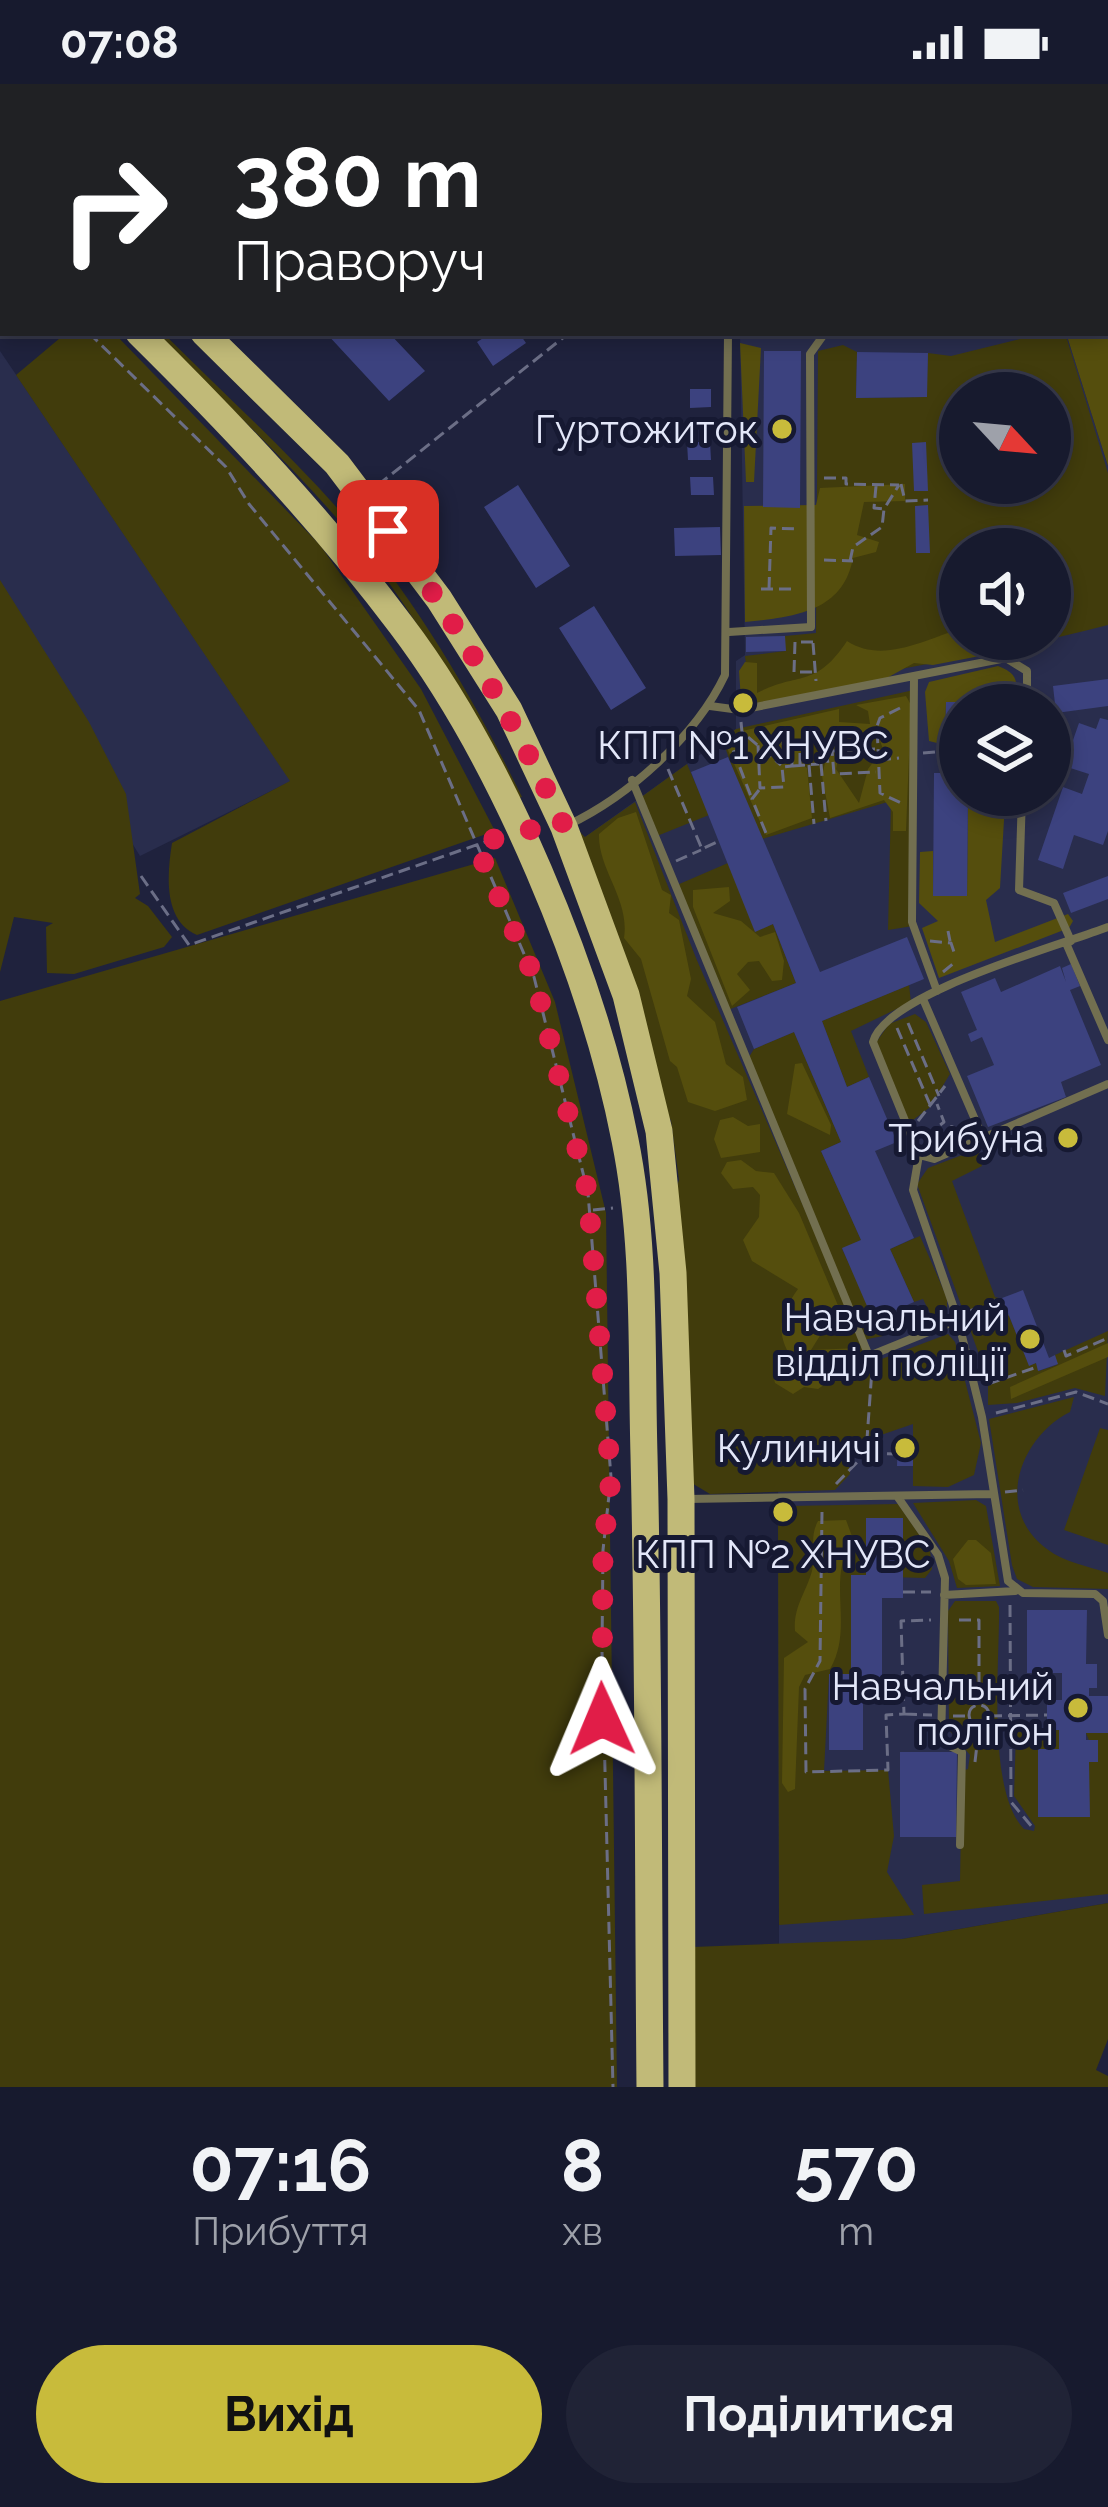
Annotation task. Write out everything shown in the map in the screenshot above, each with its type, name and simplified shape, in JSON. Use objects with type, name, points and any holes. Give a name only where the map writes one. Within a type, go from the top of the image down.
[{"type":"main road","points":[[142,336],[297,500],[402,626],[470,731],[518,831],[590,1008],[626,1140],[642,1276],[650,2087]]},
{"type":"main road","points":[[208,336],[337,464],[439,598],[509,710],[564,826],[626,995],[658,1131],[673,1273],[681,1499],[682,2087]]},
{"type":"main road","points":[[518,831],[564,826]]},
{"type":"lane","points":[[564,826],[662,757],[710,706],[725,675],[729,632],[728,336]]},
{"type":"lane","points":[[729,632],[811,627],[810,354],[823,336]]},
{"type":"lane","points":[[710,706],[740,710],[1013,658],[1027,670],[1027,684]]},
{"type":"lane","points":[[914,676],[913,755],[906,803],[912,922],[937,991]]},
{"type":"lane","points":[[632,780],[869,1356],[958,1318]]},
{"type":"lane","points":[[1021,816],[1018,890],[1054,903],[1108,1040]]},
{"type":"lane","points":[[1013,1591],[962,1334],[913,1190],[919,1155],[873,1053],[875,1032],[892,1016],[937,991],[1108,927]]},
{"type":"lane","points":[[923,999],[983,1138]]},
{"type":"lane","points":[[919,1155],[934,1160],[1108,1084]]},
{"type":"lane","points":[[645,1501],[992,1494]]},
{"type":"lane","points":[[897,1496],[938,1555],[945,1593],[941,1742],[962,1752],[960,1845]]},
{"type":"lane","points":[[945,1593],[1095,1594],[1103,1600],[1108,1635]]},
{"type":"path","points":[[92,336],[226,467],[249,504],[419,710],[534,976],[589,1210],[611,1478],[603,1550],[602,1651],[613,2087]]},
{"type":"path","points":[[362,498],[565,336]]},
{"type":"path","points":[[810,478],[904,484],[905,501],[928,500]]},
{"type":"path","points":[[877,484],[874,508],[884,509]]},
{"type":"path","points":[[811,560],[851,561],[853,548],[882,527],[884,509],[899,484]]},
{"type":"path","points":[[769,589],[771,528],[811,530]]},
{"type":"path","points":[[760,589],[811,590]]},
{"type":"path","points":[[811,627],[818,695]]},
{"type":"path","points":[[813,643],[795,642],[794,672],[816,673]]},
{"type":"path","points":[[906,803],[880,793],[877,748],[880,718],[914,707]]},
{"type":"path","points":[[740,710],[742,733],[732,747],[768,838]]},
{"type":"path","points":[[742,733],[782,766],[827,763]]},
{"type":"path","points":[[800,765],[800,748],[812,738],[824,743],[826,820]]},
{"type":"path","points":[[758,746],[791,743],[792,766]]},
{"type":"path","points":[[752,799],[760,788],[758,746]]},
{"type":"path","points":[[827,763],[832,751],[877,748]]},
{"type":"path","points":[[877,760],[939,752]]},
{"type":"path","points":[[662,757],[702,849]]},
{"type":"path","points":[[827,763],[833,774],[876,772]]},
{"type":"path","points":[[809,765],[814,824]]},
{"type":"path","points":[[760,788],[784,787],[782,766]]},
{"type":"path","points":[[891,804],[906,803]]},
{"type":"path","points":[[141,876],[189,944],[518,831]]},
{"type":"path","points":[[668,865],[719,842]]},
{"type":"path","points":[[947,932],[955,955]]},
{"type":"path","points":[[917,936],[951,943]]},
{"type":"path","points":[[903,1010],[944,1122],[952,1130],[911,1136]]},
{"type":"path","points":[[892,1016],[932,1107]]},
{"type":"path","points":[[911,1060],[922,1055]]},
{"type":"path","points":[[911,1136],[954,1071]]},
{"type":"path","points":[[941,1129],[944,1122]]},
{"type":"path","points":[[589,1210],[615,1208]]},
{"type":"path","points":[[958,1318],[996,1300]]},
{"type":"path","points":[[962,1334],[1008,1314]]},
{"type":"path","points":[[1064,1350],[1066,1356],[1108,1338]]},
{"type":"path","points":[[869,1356],[866,1454],[822,1498],[820,1661],[805,1689],[806,1772],[887,1770],[886,1715],[904,1714],[902,1621],[979,1620],[979,1706],[988,1717]]},
{"type":"path","points":[[975,1389],[1037,1367]]},
{"type":"path","points":[[982,1417],[1076,1393],[1108,1403]]},
{"type":"path","points":[[866,1454],[897,1454]]},
{"type":"path","points":[[992,1494],[1023,1490]]},
{"type":"path","points":[[1013,1591],[1011,1802],[1033,1828]]},
{"type":"path","points":[[903,1592],[945,1593]]},
{"type":"path","points":[[962,1763],[979,1762],[979,1725],[969,1714],[979,1706]]},
{"type":"path","points":[[979,1725],[988,1717],[1047,1715]]},
{"type":"shaded area","points":[[62,336],[117,336],[320,545],[421,689],[495,831],[197,935],[186,928],[170,895],[172,843],[290,781],[16,375]]},
{"type":"shaded area","points":[[158,336],[166,336],[275,442],[366,543],[440,648],[522,797],[515,799],[456,689],[389,583],[277,454]]},
{"type":"shaded area","points":[[740,336],[1067,336],[1108,466],[1108,1903],[902,1939],[779,1946],[778,1429],[585,837],[736,729],[736,661],[745,655]]},
{"type":"shaded area","points":[[1032,336],[1066,336],[1108,473],[1108,625],[1071,634],[1071,528],[939,528],[939,660],[947,660],[758,697],[749,689],[745,656],[785,651],[785,636],[816,633],[818,351],[843,345],[857,352],[856,398],[926,397],[928,353],[951,356]]},
{"type":"shaded area","points":[[1067,336],[1108,336],[1108,466]]},
{"type":"shaded area","points":[[740,343],[761,348],[754,482],[746,482]]},
{"type":"shaded area","points":[[0,351],[291,781],[140,856],[0,628]]},
{"type":"shaded area","points":[[905,484],[905,501],[864,502],[857,535],[879,542],[876,552],[853,558],[839,590],[827,601],[797,614],[745,622],[744,506],[816,505],[820,488]]},
{"type":"shaded area","points":[[0,580],[89,722],[126,794],[140,894],[135,898],[148,906],[172,937],[164,947],[74,974],[47,973],[46,927],[53,923],[14,917],[0,972]]},
{"type":"shaded area","points":[[939,636],[939,660],[959,660],[914,663],[885,679],[756,704],[741,700],[739,671],[745,662],[757,663],[757,693],[816,673],[847,641],[874,650]]},
{"type":"shaded area","points":[[998,666],[1010,672],[1015,684],[939,684],[939,744],[929,741],[925,692],[929,682]]},
{"type":"shaded area","points":[[914,690],[913,926],[888,930],[891,801],[759,840],[722,739],[736,729]]},
{"type":"shaded area","points":[[906,696],[911,705],[906,831],[893,831],[893,812],[884,800],[830,818],[822,776],[829,745],[807,737],[799,763],[807,768],[812,818],[766,835],[727,748],[738,732],[839,709],[839,722],[870,724],[868,711],[856,705]],"holes":[[[879,738],[883,749],[868,769],[859,803],[836,769],[839,755]]]},
{"type":"shaded area","points":[[687,764],[709,815],[657,836],[640,798]]},
{"type":"shaded area","points":[[635,802],[696,958],[859,1335],[749,1057],[754,1049],[794,1032],[841,1142],[821,1151],[861,1240],[842,1249],[883,1336],[863,1340],[871,1363],[948,1334],[955,1342],[981,1443],[974,1475],[948,1487],[913,1486],[913,1424],[846,1447],[850,1474],[835,1490],[710,1494],[690,1482],[672,1201],[679,1180],[671,1120],[659,1110],[578,830],[585,837]]},
{"type":"shaded area","points":[[636,812],[662,890],[671,895],[669,913],[679,920],[691,979],[687,996],[715,1022],[726,1064],[743,1077],[747,1100],[715,1111],[688,1102],[677,1067],[670,1061],[641,959],[624,938],[622,910],[603,860],[599,834],[618,818]]},
{"type":"shaded area","points":[[968,816],[1004,816],[1000,888],[986,900],[995,942],[1068,914],[1073,921],[1069,928],[939,978],[922,928],[938,921],[919,903],[920,852],[933,851],[933,896],[967,896]]},
{"type":"shaded area","points":[[495,858],[555,1002],[606,1213],[617,2087],[0,2087],[0,1001]]},
{"type":"shaded area","points":[[728,863],[756,931],[773,924],[796,983],[728,1010],[677,885]]},
{"type":"shaded area","points":[[729,887],[730,901],[713,913],[741,921],[760,937],[775,932],[784,961],[782,980],[772,981],[759,961],[748,962],[737,974],[750,990],[732,1006],[693,907],[693,890]]},
{"type":"shaded area","points":[[909,985],[911,1002],[851,1031],[869,1077],[847,1087],[822,1021]]},
{"type":"shaded area","points":[[915,1014],[926,1022],[950,1074],[929,1108],[909,1123],[875,1044],[889,1024]]},
{"type":"shaded area","points":[[802,1063],[831,1125],[830,1135],[787,1114],[795,1064]]},
{"type":"shaded area","points":[[733,1117],[748,1126],[760,1124],[760,1152],[721,1158],[714,1139],[720,1120]]},
{"type":"shaded area","points":[[978,1149],[982,1166],[952,1181],[995,1297],[1002,1299],[1029,1365],[1036,1363],[1039,1371],[1057,1365],[1055,1355],[1108,1331],[1105,1396],[1075,1388],[988,1405],[988,1379],[917,1184],[928,1168]]},
{"type":"shaded area","points":[[741,1160],[756,1171],[774,1173],[799,1213],[842,1315],[841,1322],[826,1326],[811,1350],[860,1348],[856,1378],[837,1376],[818,1389],[804,1387],[793,1394],[775,1383],[773,1374],[788,1352],[783,1319],[798,1289],[752,1261],[743,1240],[759,1217],[760,1195],[753,1187],[733,1189],[721,1173],[727,1162]]},
{"type":"shaded area","points":[[920,1236],[947,1298],[947,1313],[933,1319],[923,1299],[914,1302],[890,1249]]},
{"type":"shaded area","points":[[1108,1343],[1108,1357],[1011,1399],[1010,1387]]},
{"type":"shaded area","points":[[1074,1397],[1070,1412],[1052,1423],[1027,1456],[1017,1495],[1030,1533],[1053,1553],[1108,1573],[1108,1589],[1033,1587],[1017,1579],[1012,1565],[989,1419]]},
{"type":"shaded area","points":[[1100,1428],[1108,1430],[1108,1545],[1064,1530]]},
{"type":"shaded area","points":[[976,1500],[986,1506],[1000,1586],[957,1588],[949,1561],[913,1503]]},
{"type":"shaded area","points":[[898,1504],[930,1550],[932,1569],[925,1578],[851,1576],[851,1674],[829,1675],[824,1771],[888,1770],[894,1836],[887,1872],[914,1915],[779,1925],[778,1518],[789,1518],[789,1506]]},
{"type":"shaded area","points":[[846,1520],[853,1539],[841,1570],[837,1653],[830,1669],[805,1675],[799,1687],[795,1789],[788,1792],[782,1783],[784,1658],[808,1642],[795,1631],[795,1622],[812,1571],[818,1521]]},
{"type":"shaded area","points":[[968,1540],[976,1540],[991,1553],[996,1584],[966,1585],[958,1579],[953,1559]]},
{"type":"shaded area","points":[[955,1601],[996,1601],[999,1607],[1000,1756],[1012,1810],[1024,1829],[1034,1831],[1035,1826],[1014,1796],[1016,1732],[1059,1730],[1059,1749],[1038,1750],[1039,1817],[1089,1817],[1089,1762],[1098,1762],[1086,1733],[1108,1733],[1108,1894],[924,1914],[922,1885],[960,1881],[962,1771],[968,1769],[970,1755],[949,1730],[948,1611]]},
{"type":"shaded area","points":[[1108,1903],[1108,2039],[1096,2070],[1108,2076],[1108,2087],[695,2087],[693,1947],[902,1939]]},
{"type":"building","points":[[329,336],[392,336],[425,371],[389,401]]},
{"type":"building","points":[[486,336],[521,336],[526,343],[493,366],[477,342]]},
{"type":"building","name":"Гуртожиток","points":[[764,351],[801,351],[800,508],[763,507]]},
{"type":"building","points":[[857,352],[928,353],[927,397],[856,398]]},
{"type":"building","points":[[690,389],[711,389],[711,407],[690,408]]},
{"type":"building","points":[[687,442],[710,442],[711,460],[688,460]]},
{"type":"building","points":[[926,442],[928,491],[914,491],[912,443]]},
{"type":"building","points":[[690,477],[713,477],[714,495],[691,495]]},
{"type":"building","points":[[518,485],[570,566],[536,588],[484,507]]},
{"type":"building","points":[[928,505],[930,553],[916,553],[915,506]]},
{"type":"building","points":[[720,527],[721,555],[675,556],[674,528]]},
{"type":"building","points":[[594,606],[646,688],[611,710],[559,628]]},
{"type":"building","points":[[785,636],[786,651],[746,652],[746,637]]},
{"type":"building","points":[[1108,679],[1108,706],[1071,711],[1069,684]]},
{"type":"building","points":[[1100,718],[1108,720],[1108,831],[1103,845],[1074,835],[1063,869],[1038,860],[1053,816],[1071,816],[1071,790],[1082,794],[1089,774],[1071,768],[1071,746],[1079,723],[1096,729]]},
{"type":"building","points":[[728,757],[820,972],[907,937],[924,979],[822,1021],[847,1087],[869,1077],[897,1142],[875,1151],[914,1238],[890,1249],[914,1302],[873,1320],[842,1248],[861,1240],[821,1151],[841,1142],[794,1032],[754,1049],[737,1007],[796,983],[773,924],[755,932],[691,772]]},
{"type":"building","points":[[934,773],[939,773],[939,816],[968,816],[967,896],[933,896]]},
{"type":"building","points":[[1108,876],[1108,899],[1071,913],[1063,893]]},
{"type":"building","points":[[1071,964],[1080,986],[1070,990],[1101,1065],[1061,1082],[1066,1097],[988,1127],[967,1076],[994,1065],[982,1037],[971,1042],[968,1034],[977,1030],[961,992],[995,978],[1001,992],[1060,966],[1066,982],[1062,968]]},
{"type":"building","name":"Навчальний відділ поліції","points":[[1023,1290],[1049,1358],[1055,1355],[1058,1364],[1038,1371],[1036,1363],[1029,1366],[1002,1298]]},
{"type":"building","name":"Кулиничі","points":[[898,1440],[913,1441],[913,1466],[897,1466]]},
{"type":"building","points":[[866,1518],[903,1518],[903,1598],[882,1598],[882,1696],[863,1696],[863,1750],[829,1750],[829,1674],[851,1674],[851,1575],[866,1575]]},
{"type":"building","name":"Навчальний полігон","points":[[1027,1610],[1087,1610],[1086,1664],[1097,1664],[1097,1688],[1089,1688],[1089,1696],[1108,1696],[1108,1733],[1086,1733],[1086,1740],[1098,1740],[1098,1762],[1089,1762],[1090,1817],[1038,1817],[1038,1749],[1059,1749],[1059,1730],[1047,1730],[1047,1700],[1062,1700],[1062,1673],[1027,1673]]},
{"type":"building","points":[[900,1752],[957,1752],[956,1837],[900,1837]]},
{"type":"place","name":"Гуртожиток","points":[[782,429]]},
{"type":"place","name":"КПП №1 ХНУВС","points":[[743,703]]},
{"type":"place","name":"Трибуна","points":[[1068,1138]]},
{"type":"place","name":"Навчальний відділ поліції","points":[[1030,1339]]},
{"type":"place","name":"Кулиничі","points":[[905,1448]]},
{"type":"place","name":"КПП №2 ХНУВС","points":[[783,1512]]},
{"type":"place","name":"Навчальний полігон","points":[[1078,1708]]},
{"type":"route","points":[[388,531],[439,598],[509,710],[564,826],[518,831],[476,845],[534,976],[588,1193],[611,1478],[603,1550],[602,1719]]}]
